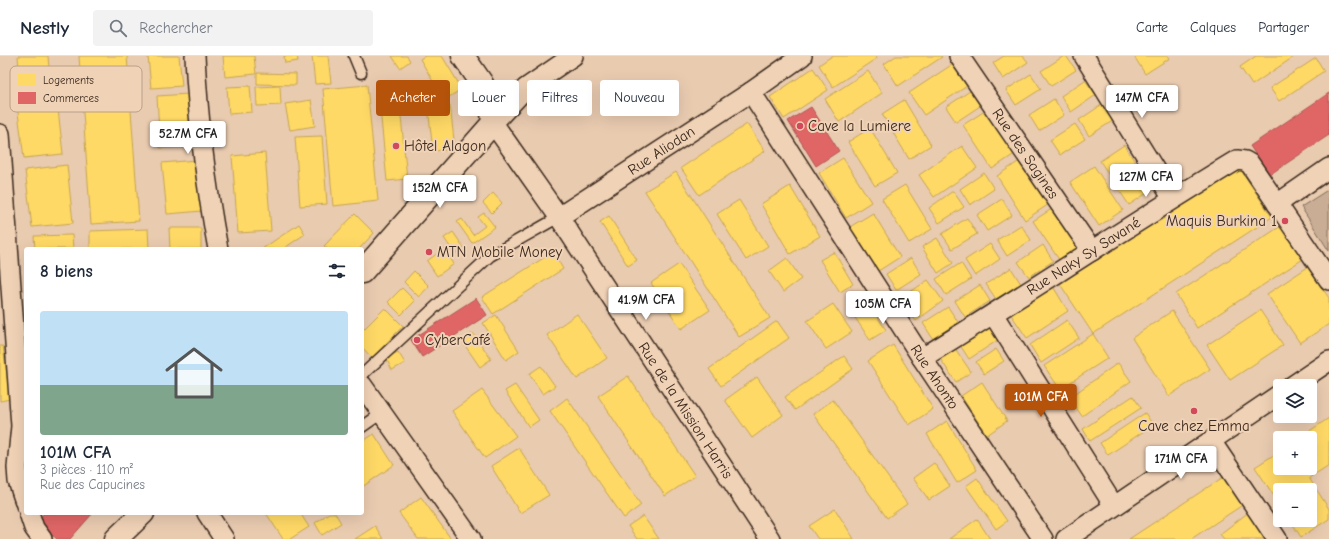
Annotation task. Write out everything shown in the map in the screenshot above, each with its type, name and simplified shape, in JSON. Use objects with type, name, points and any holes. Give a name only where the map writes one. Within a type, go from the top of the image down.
[{"type":"street","points":[[194,56],[197,104],[209,202],[218,247]]},
{"type":"street","points":[[463,56],[481,82],[491,101],[493,123]]},
{"type":"street","points":[[364,270],[493,123],[526,88],[573,56]]},
{"type":"street","name":"Rue Aliodan","points":[[559,217],[751,92],[802,56]]},
{"type":"street","name":"Rue des Sagines","points":[[959,56],[1092,251]]},
{"type":"street","points":[[1084,56],[1173,199]]},
{"type":"street","name":"Rue Ahonto","points":[[751,92],[922,358],[1043,539]]},
{"type":"street","name":"Rue de la Mission Harris","points":[[493,123],[559,217],[770,539]]},
{"type":"street","points":[[0,134],[23,431],[18,454],[18,481],[24,499]]},
{"type":"street","name":"Rue Naky Sy Savané","points":[[922,358],[1237,160],[1245,161],[1250,164],[1329,280]]},
{"type":"street","points":[[1277,204],[1329,168]]},
{"type":"street","points":[[994,314],[1114,506]]},
{"type":"street","points":[[1303,379],[1328,364]]},
{"type":"street","points":[[364,388],[471,539]]},
{"type":"street","points":[[1066,539],[1273,399]]},
{"type":"street","points":[[1211,441],[1277,539]]},
{"type":"street","points":[[30,515],[34,528],[42,539]]},
{"type":"street","points":[[116,539],[141,515]]},
{"type":"street","points":[[208,515],[224,539]]},
{"type":"lane","points":[[354,56],[361,73]]},
{"type":"lane","points":[[364,373],[490,256],[559,217]]},
{"type":"lane","points":[[364,426],[382,413]]},
{"type":"shaded area","points":[[1329,189],[1329,251],[1301,207]]},
{"type":"building: Logements","points":[[18,56],[48,56],[49,66],[19,66]]},
{"type":"building: Logements","points":[[79,56],[127,56],[128,66],[80,66]]},
{"type":"building: Logements","points":[[148,56],[179,56],[182,86],[151,88]]},
{"type":"building: Logements","points":[[223,56],[254,56],[256,74],[225,77]]},
{"type":"building: Logements","points":[[284,56],[297,56],[298,61],[285,63]]},
{"type":"building: Logements","points":[[312,56],[328,56],[331,83],[315,84]]},
{"type":"building: Logements","points":[[392,56],[407,56],[410,61],[400,68]]},
{"type":"building: Logements","points":[[425,56],[442,56],[458,82],[458,91],[450,96],[450,80],[432,80],[420,59]]},
{"type":"building: Logements","points":[[832,56],[876,56],[877,58],[833,87],[819,65]]},
{"type":"building: Logements","points":[[896,56],[942,57],[898,86],[884,64]]},
{"type":"building: Logements","points":[[1004,56],[1023,56],[1028,62],[1003,79],[993,63]]},
{"type":"building: Logements","points":[[1066,56],[1076,70],[1051,86],[1041,71]]},
{"type":"building: Logements","points":[[1134,56],[1168,56],[1170,58],[1145,74]]},
{"type":"building: Logements","points":[[1256,56],[1295,56],[1252,85],[1240,67]]},
{"type":"building: Logements","points":[[1316,58],[1324,71],[1279,101],[1270,88]]},
{"type":"building: Logements","points":[[953,64],[967,86],[924,115],[909,93]]},
{"type":"building: Logements","points":[[813,68],[828,90],[784,119],[770,97]]},
{"type":"building: Logements","points":[[868,71],[882,93],[839,122],[825,99]]},
{"type":"building: Logements","points":[[257,73],[296,74],[296,85],[257,84]]},
{"type":"building: Logements","points":[[1031,74],[1041,89],[1016,105],[1006,90]]},
{"type":"building: Logements","points":[[1085,80],[1096,95],[1071,112],[1061,96]]},
{"type":"building: Logements","points":[[367,85],[378,201],[333,206],[323,89]]},
{"type":"building: Logements","points":[[250,86],[252,112],[229,114],[227,87]]},
{"type":"building: Logements","points":[[280,86],[281,105],[257,106],[256,87]]},
{"type":"building: Logements","points":[[970,91],[980,106],[956,122],[946,107]]},
{"type":"building: Logements","points":[[189,94],[191,147],[160,148],[157,96]]},
{"type":"building: Logements","points":[[1054,99],[1064,115],[1039,131],[1029,115]]},
{"type":"building: Logements","points":[[311,100],[315,126],[290,130],[285,104]]},
{"type":"building: Logements","points":[[904,100],[931,145],[909,159],[882,114]]},
{"type":"building: Logements","points":[[1103,104],[1114,120],[1089,136],[1079,120]]},
{"type":"building: Logements","points":[[450,105],[455,149],[433,151],[429,116],[450,116]]},
{"type":"building: Logements","points":[[988,109],[1016,153],[992,169],[963,125]]},
{"type":"building: Logements","points":[[18,112],[58,112],[63,154],[24,158]]},
{"type":"building: Logements","points":[[83,112],[131,112],[139,221],[91,224]]},
{"type":"building: Logements","points":[[381,116],[401,116],[407,179],[387,181]]},
{"type":"building: Logements","points":[[747,124],[765,151],[699,195],[681,168]]},
{"type":"building: Logements","points":[[1075,124],[1085,139],[1060,155],[1050,140]]},
{"type":"building: Logements","points":[[870,128],[897,173],[875,186],[848,142]]},
{"type":"building: Logements","points":[[322,136],[327,204],[300,206],[295,137]]},
{"type":"building: Logements","points":[[1124,145],[1153,189],[1129,205],[1100,161]]},
{"type":"building: Logements","points":[[962,146],[977,168],[934,197],[919,175]]},
{"type":"building: Logements","points":[[265,153],[271,231],[238,233],[232,156]]},
{"type":"building: Logements","points":[[843,158],[871,202],[846,218],[819,173]]},
{"type":"building: Logements","points":[[197,160],[202,211],[167,214],[162,163]]},
{"type":"building: Logements","points":[[1021,160],[1049,204],[1025,220],[997,176]]},
{"type":"building: Logements","points":[[67,165],[73,223],[32,227],[25,170]]},
{"type":"building: Logements","points":[[1094,166],[1123,210],[1099,226],[1070,182]]},
{"type":"building: Logements","points":[[1239,167],[1272,217],[1093,334],[1060,284]]},
{"type":"building: Logements","points":[[676,172],[770,318],[739,337],[645,191]]},
{"type":"building: Logements","points":[[984,173],[994,189],[970,205],[960,189]]},
{"type":"building: Logements","points":[[905,185],[932,229],[909,243],[882,199]]},
{"type":"building: Logements","points":[[790,186],[820,236],[790,254],[761,204]]},
{"type":"building: Logements","points":[[953,191],[964,207],[939,223],[929,208]]},
{"type":"building: Logements","points":[[493,193],[502,203],[492,213],[483,203]]},
{"type":"building: Logements","points":[[1002,199],[1012,215],[987,231],[977,215]]},
{"type":"building: Logements","points":[[739,200],[768,246],[746,260],[717,214]]},
{"type":"building: Logements","points":[[1058,205],[1086,249],[1062,264],[1033,221]]},
{"type":"building: Logements","points":[[484,213],[495,227],[472,243],[457,222],[462,219],[473,235],[485,226],[478,217]]},
{"type":"building: Logements","points":[[873,213],[900,257],[875,273],[848,228]]},
{"type":"building: Logements","points":[[355,214],[374,233],[361,247],[324,246]]},
{"type":"building: Logements","points":[[609,216],[637,260],[628,266],[600,222]]},
{"type":"building: Logements","points":[[967,218],[977,234],[952,249],[942,234]]},
{"type":"building: Logements","points":[[299,224],[305,234],[286,247],[265,247]]},
{"type":"building: Logements","points":[[1021,225],[1031,240],[1007,256],[997,240]]},
{"type":"building: Logements","points":[[1281,226],[1303,259],[1197,328],[1176,294]]},
{"type":"building: Logements","points":[[169,228],[201,228],[201,247],[170,247]]},
{"type":"building: Logements","points":[[148,229],[149,247],[90,247],[90,231]]},
{"type":"building: Logements","points":[[453,232],[464,248],[455,254],[444,238]]},
{"type":"building: Logements","points":[[72,235],[73,247],[35,247],[34,236]]},
{"type":"building: Logements","points":[[937,238],[953,263],[938,273],[922,247]]},
{"type":"building: Logements","points":[[990,244],[1000,259],[975,276],[965,260]]},
{"type":"building: Logements","points":[[1043,245],[1053,261],[1029,277],[1018,262]]},
{"type":"building: Logements","points":[[444,249],[454,264],[437,276],[427,261]]},
{"type":"building: Logements","points":[[553,252],[563,269],[493,314],[482,297]]},
{"type":"building: Logements","points":[[834,252],[853,284],[840,292],[820,260]]},
{"type":"building: Logements","points":[[787,258],[801,279],[783,292],[769,271]]},
{"type":"building: Logements","points":[[911,258],[921,274],[896,290],[886,274]]},
{"type":"building: Logements","points":[[961,263],[971,279],[946,295],[936,279]]},
{"type":"building: Logements","points":[[679,264],[710,310],[681,329],[651,283]]},
{"type":"building: Logements","points":[[1308,267],[1329,298],[1329,324],[1300,343],[1267,294]]},
{"type":"building: Logements","points":[[1011,268],[1021,284],[996,299],[986,284]]},
{"type":"building: Logements","points":[[414,271],[429,286],[419,297],[404,282]]},
{"type":"building: Logements","points":[[928,280],[943,301],[916,321],[900,299]]},
{"type":"building: Logements","points":[[980,285],[990,301],[965,317],[955,301]]},
{"type":"building: Logements","points":[[1052,285],[1068,311],[1027,338],[1010,313]]},
{"type":"building: Logements","points":[[402,288],[415,301],[401,315],[388,302]]},
{"type":"building: Logements","points":[[868,302],[886,330],[870,340],[852,313]]},
{"type":"building: Logements","points":[[833,304],[852,332],[826,349],[807,321]]},
{"type":"building: Logements","points":[[948,307],[958,322],[933,339],[923,323]]},
{"type":"building: Logements","points":[[385,308],[403,326],[372,358],[364,349],[364,329]]},
{"type":"building: Logements","points":[[1260,310],[1283,345],[1230,380],[1207,345]]},
{"type":"building: Logements","points":[[1172,311],[1210,369],[1169,396],[1132,338]]},
{"type":"building: Logements","points":[[577,314],[607,358],[577,379],[547,335]]},
{"type":"building: Logements","points":[[496,315],[519,351],[506,360],[483,323]]},
{"type":"building: Logements","points":[[1067,320],[1079,338],[1041,363],[1030,345]]},
{"type":"building: Logements","points":[[777,321],[789,338],[721,386],[709,369]]},
{"type":"building: Logements","points":[[989,326],[998,340],[969,359],[960,345]]},
{"type":"building: Logements","points":[[473,333],[491,359],[480,367],[462,341]]},
{"type":"building: Logements","points":[[1093,334],[1108,358],[1060,389],[1044,366]]},
{"type":"building: Logements","points":[[893,345],[933,409],[909,425],[868,361]]},
{"type":"building: Logements","points":[[0,346],[3,346],[10,399],[0,401]]},
{"type":"building: Logements","points":[[954,347],[971,372],[956,382],[939,357]]},
{"type":"building: Logements","points":[[996,349],[1004,361],[984,374],[976,362]]},
{"type":"building: Logements","points":[[398,352],[405,363],[392,370],[386,358]]},
{"type":"building: Logements","points":[[844,356],[853,369],[795,410],[785,397]]},
{"type":"building: Logements","points":[[1118,363],[1131,381],[1082,416],[1069,398]]},
{"type":"building: Logements","points":[[541,366],[555,386],[543,394],[529,374]]},
{"type":"building: Logements","points":[[628,376],[695,476],[665,496],[598,396]]},
{"type":"building: Logements","points":[[757,377],[783,415],[752,438],[725,400]]},
{"type":"building: Logements","points":[[982,382],[1007,421],[987,435],[961,396]]},
{"type":"building: Logements","points":[[515,385],[539,420],[529,427],[505,391]]},
{"type":"building: Logements","points":[[482,390],[516,436],[485,458],[452,411]]},
{"type":"building: Logements","points":[[1133,396],[1141,408],[1090,441],[1083,429]]},
{"type":"building: Logements","points":[[567,398],[641,505],[624,518],[550,411]]},
{"type":"building: Logements","points":[[833,400],[907,504],[887,518],[813,414]]},
{"type":"building: Logements","points":[[1145,413],[1153,425],[1108,455],[1100,443]]},
{"type":"building: Logements","points":[[1329,418],[1329,465],[1317,473],[1317,431],[1310,431]]},
{"type":"building: Logements","points":[[947,421],[977,470],[957,483],[927,434]]},
{"type":"building: Logements","points":[[374,434],[394,465],[364,486],[364,441]]},
{"type":"building: Logements","points":[[519,448],[549,495],[520,513],[491,466]]},
{"type":"building: Logements","points":[[1273,455],[1273,475],[1314,475],[1309,478],[1312,483],[1273,483],[1273,494],[1255,467]]},
{"type":"building: Logements","points":[[934,463],[950,486],[929,500],[913,478]]},
{"type":"building: Logements","points":[[1225,476],[1244,504],[1191,539],[1129,539]]},
{"type":"building: Logements","points":[[977,478],[1007,521],[996,529],[966,486]]},
{"type":"building: Logements","points":[[1317,490],[1329,509],[1329,519],[1317,527]]},
{"type":"building: Logements","points":[[421,497],[451,539],[418,539],[399,513]]},
{"type":"building: Logements","points":[[835,509],[854,539],[818,539],[809,526]]},
{"type":"building: Logements","points":[[1249,512],[1269,539],[1224,539],[1220,534]]},
{"type":"building: Logements","points":[[267,515],[301,515],[309,527],[290,539],[283,539]]},
{"type":"building: Logements","points":[[326,515],[336,515],[341,523],[322,535],[315,523]]},
{"type":"building: Logements","points":[[643,516],[659,539],[637,539],[628,526]]},
{"type":"building: Logements","points":[[977,519],[990,539],[949,539]]},
{"type":"building: Logements","points":[[375,526],[383,539],[355,539]]},
{"type":"building: Logements","points":[[1295,527],[1317,527],[1301,537]]},
{"type":"building: Commerces","points":[[1329,93],[1329,135],[1269,175],[1250,146]]},
{"type":"building: Commerces","points":[[811,107],[839,151],[816,166],[788,121]]},
{"type":"building: Commerces","points":[[476,298],[487,315],[422,357],[411,340]]},
{"type":"building: Commerces","points":[[42,515],[91,515],[70,539],[57,539],[37,522]]},
{"type":"place","name":"Cave la Lumiere","points":[[800,126]]},
{"type":"place","name":"Hôtel Alagon","points":[[396,146]]},
{"type":"place","name":"Maquis Burkina 1","points":[[1285,221]]},
{"type":"place","name":"MTN Mobile Money","points":[[429,252]]},
{"type":"place","name":"CyberCafé","points":[[417,340]]},
{"type":"place","name":"Cave chez Emma","points":[[1194,411]]}]
